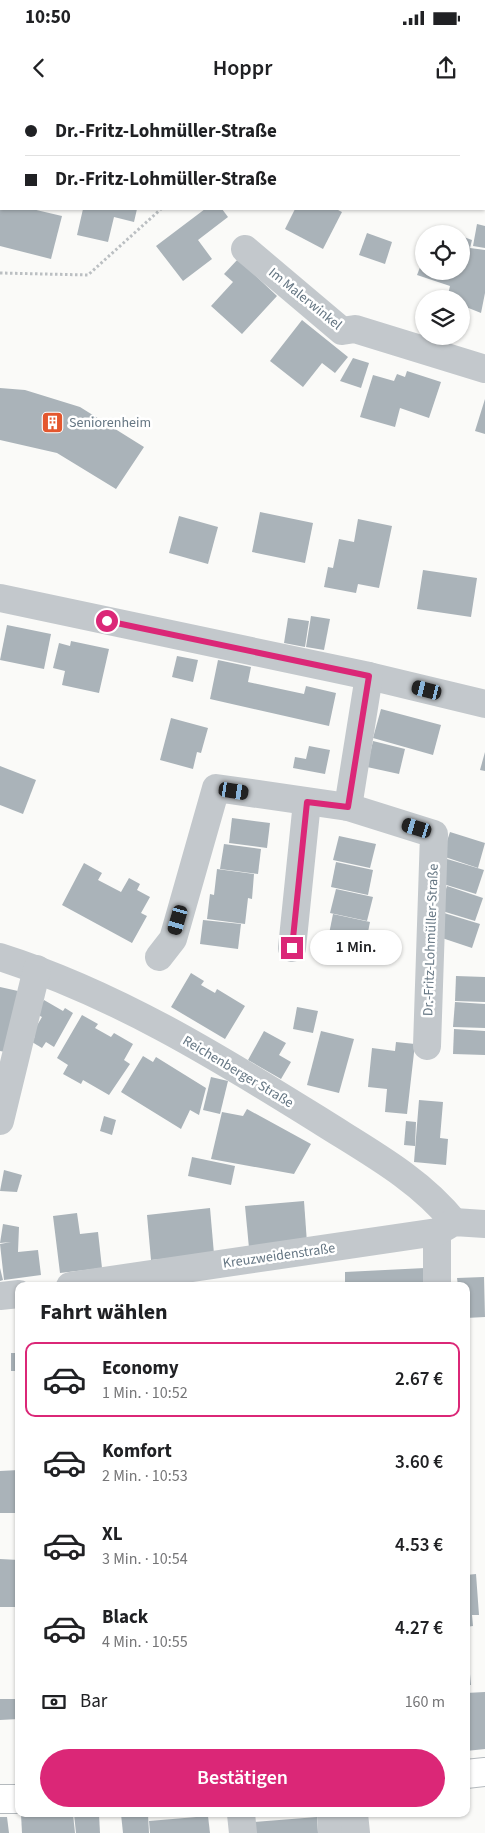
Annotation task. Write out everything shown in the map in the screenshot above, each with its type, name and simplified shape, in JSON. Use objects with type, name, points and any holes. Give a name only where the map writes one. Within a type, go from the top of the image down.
[{"type":"main road","points":[[470,1774],[485,1772]]},
{"type":"main road","points":[[0,1799],[15,1799]]},
{"type":"street","name":"Im Malerwinkel","points":[[245,249],[342,331],[355,329],[485,369]]},
{"type":"street","points":[[0,598],[369,676],[485,704]]},
{"type":"street","points":[[348,807],[369,676]]},
{"type":"street","name":"Dr.-Fritz-Lohmüller-Straße","points":[[159,956],[173,939],[216,788],[348,807],[434,834],[427,1046]]},
{"type":"street","points":[[292,948],[307,802]]},
{"type":"street","name":"Reichenberger Straße","points":[[0,957],[72,983],[222,1059],[400,1171],[443,1208],[445,1227]]},
{"type":"street","points":[[0,1121],[37,969]]},
{"type":"street","name":"Kreuzweidenstraße","points":[[106,1282],[445,1227],[485,1224]]},
{"type":"street","points":[[438,1282],[445,1227]]},
{"type":"street","points":[[0,1296],[15,1294]]},
{"type":"street","points":[[241,1817],[243,1833]]},
{"type":"street","points":[[331,1817],[332,1833]]},
{"type":"street","points":[[354,1817],[356,1833]]},
{"type":"path","points":[[0,273],[88,275],[161,210]]},
{"type":"building","points":[[0,210],[36,210],[62,216],[51,259],[0,246]]},
{"type":"building","points":[[83,210],[137,210],[134,222],[114,217],[108,242],[77,235]]},
{"type":"building","points":[[204,210],[223,210],[228,217],[198,240],[212,259],[183,281],[156,246]]},
{"type":"building","points":[[294,210],[338,210],[342,212],[323,249],[285,229]]},
{"type":"building","points":[[477,224],[485,226],[485,248],[473,246]]},
{"type":"building","points":[[367,233],[392,242],[385,264],[359,255]]},
{"type":"building","points":[[470,248],[485,250],[485,293],[481,313],[470,309],[470,290],[449,290],[450,286],[432,280],[470,280]]},
{"type":"building","points":[[238,259],[277,296],[242,334],[211,306],[233,282],[224,274]]},
{"type":"building","points":[[302,320],[348,357],[335,373],[322,363],[303,387],[270,361]]},
{"type":"building","points":[[353,358],[369,363],[361,388],[340,381]]},
{"type":"building","points":[[407,371],[441,382],[429,418],[400,408],[395,427],[360,417],[373,375],[394,381],[397,374],[405,377]]},
{"type":"building","name":"Seniorenheim","points":[[0,388],[25,390],[80,407],[144,447],[116,489],[57,453],[0,440]]},
{"type":"building","points":[[485,399],[485,434],[475,431]]},
{"type":"building","points":[[260,512],[313,523],[305,563],[252,552]]},
{"type":"building","points":[[179,516],[218,527],[208,564],[169,553]]},
{"type":"building","points":[[358,519],[392,526],[379,588],[358,584],[356,593],[324,587],[328,567],[333,568],[339,539],[354,542]]},
{"type":"building","points":[[423,570],[477,578],[471,617],[417,609]]},
{"type":"building","points":[[311,616],[330,619],[324,650],[306,647]]},
{"type":"building","points":[[288,618],[309,621],[305,647],[284,643]]},
{"type":"building","points":[[7,625],[51,634],[44,669],[0,660]]},
{"type":"building","points":[[71,641],[109,649],[99,693],[62,685],[65,671],[53,668],[59,643],[70,646]]},
{"type":"building","points":[[177,656],[198,660],[193,682],[172,677]]},
{"type":"building","points":[[218,660],[251,667],[248,682],[304,694],[306,686],[336,693],[329,726],[210,699]]},
{"type":"building","points":[[381,709],[441,725],[433,755],[373,738]]},
{"type":"building","points":[[171,718],[208,728],[201,753],[197,752],[193,769],[160,760]]},
{"type":"building","points":[[373,741],[405,749],[399,774],[367,767]]},
{"type":"building","points":[[309,746],[330,750],[325,774],[293,768],[295,757],[306,759]]},
{"type":"building","points":[[485,752],[485,771],[480,770]]},
{"type":"building","points":[[0,766],[36,780],[23,814],[0,805]]},
{"type":"building","points":[[232,818],[270,823],[267,848],[229,843]]},
{"type":"building","points":[[450,832],[485,843],[478,868],[442,856]]},
{"type":"building","points":[[339,836],[376,844],[370,868],[333,860]]},
{"type":"building","points":[[224,844],[261,849],[258,874],[220,869]]},
{"type":"building","points":[[447,859],[484,870],[476,894],[440,883]]},
{"type":"building","points":[[336,862],[373,870],[368,895],[331,887]]},
{"type":"building","points":[[84,863],[102,873],[98,880],[121,892],[129,878],[140,884],[137,890],[150,897],[141,913],[147,916],[132,943],[62,905]]},
{"type":"building","points":[[217,869],[254,874],[252,899],[248,898],[245,924],[207,919],[210,894],[214,895]]},
{"type":"building","points":[[447,886],[483,898],[475,921],[439,910]]},
{"type":"building","points":[[336,889],[373,897],[367,921],[330,913]]},
{"type":"building","points":[[444,913],[480,924],[472,948],[436,936]]},
{"type":"building","points":[[333,914],[370,922],[365,947],[328,939]]},
{"type":"building","points":[[203,920],[241,924],[238,949],[200,944]]},
{"type":"building","points":[[191,973],[204,981],[201,985],[215,993],[217,989],[245,1006],[225,1039],[171,1007]]},
{"type":"building","points":[[456,976],[485,977],[485,1002],[455,1001]]},
{"type":"building","points":[[0,987],[18,991],[5,1052],[0,1051]]},
{"type":"building","points":[[44,1000],[63,1011],[65,1008],[73,1013],[54,1047],[46,1042],[42,1048],[32,1042],[35,1036],[32,1034],[42,1017],[36,1014]]},
{"type":"building","points":[[455,1002],[485,1004],[485,1028],[453,1027]]},
{"type":"building","points":[[297,1007],[318,1011],[313,1033],[293,1029]]},
{"type":"building","points":[[82,1015],[98,1024],[95,1028],[111,1037],[114,1033],[133,1044],[124,1060],[130,1064],[109,1095],[83,1080],[81,1084],[63,1074],[68,1065],[57,1058]]},
{"type":"building","points":[[454,1029],[485,1031],[485,1055],[453,1054]]},
{"type":"building","points":[[264,1031],[286,1043],[279,1055],[291,1062],[281,1079],[248,1060]]},
{"type":"building","points":[[321,1031],[354,1039],[339,1093],[307,1085]]},
{"type":"building","points":[[396,1042],[415,1044],[407,1114],[385,1112],[387,1089],[368,1087],[372,1048],[395,1051]]},
{"type":"building","points":[[143,1056],[153,1062],[156,1057],[206,1088],[199,1115],[190,1110],[181,1129],[121,1092]]},
{"type":"building","points":[[211,1077],[228,1081],[220,1114],[203,1110]]},
{"type":"building","points":[[419,1100],[443,1102],[440,1138],[448,1139],[446,1165],[414,1162]]},
{"type":"building","points":[[247,1109],[311,1144],[294,1174],[211,1159],[222,1112],[243,1116]]},
{"type":"building","points":[[104,1116],[116,1120],[112,1135],[100,1131]]},
{"type":"building","points":[[406,1121],[416,1122],[415,1146],[404,1145]]},
{"type":"building","points":[[192,1157],[235,1166],[231,1185],[188,1176]]},
{"type":"building","points":[[4,1170],[22,1175],[17,1192],[0,1191]]},
{"type":"building","points":[[304,1201],[307,1243],[249,1248],[245,1206]]},
{"type":"building","points":[[210,1208],[214,1254],[151,1260],[147,1215]]},
{"type":"building","points":[[77,1213],[80,1234],[98,1232],[102,1268],[60,1273],[53,1216]]},
{"type":"building","points":[[3,1224],[19,1227],[18,1252],[38,1250],[41,1275],[4,1280],[0,1244],[11,1242],[0,1243]]},
{"type":"building","points":[[0,1268],[3,1280],[0,1281]]},
{"type":"building","points":[[425,1268],[426,1282],[345,1282],[345,1272]]},
{"type":"building","points":[[484,1277],[485,1317],[470,1318],[470,1282],[458,1282],[457,1278]]},
{"type":"building","points":[[11,1353],[15,1353],[15,1371],[11,1371]]},
{"type":"building","points":[[15,1470],[15,1513],[0,1513],[0,1471]]},
{"type":"building","points":[[0,1559],[15,1560],[15,1607],[0,1607]]},
{"type":"building","points":[[476,1574],[479,1615],[472,1615],[473,1626],[470,1626],[470,1575]]},
{"type":"building","points":[[485,1692],[485,1749],[470,1751],[470,1693]]},
{"type":"building","points":[[0,1699],[15,1699],[15,1719],[0,1720]]},
{"type":"building","points":[[0,1817],[7,1817],[9,1833],[0,1833]]},
{"type":"building","points":[[21,1817],[73,1817],[75,1833],[22,1833]]},
{"type":"building","points":[[74,1817],[99,1817],[100,1833],[76,1833]]},
{"type":"building","points":[[121,1817],[148,1817],[149,1833],[123,1833]]},
{"type":"building","points":[[208,1817],[210,1833],[150,1833],[149,1821]]},
{"type":"building","points":[[317,1817],[318,1833],[254,1833],[253,1822]]},
{"type":"place","name":"Seniorenheim","points":[[53,423]]},
{"type":"route","points":[[107,621],[369,676],[348,807],[307,802],[292,948]]}]
